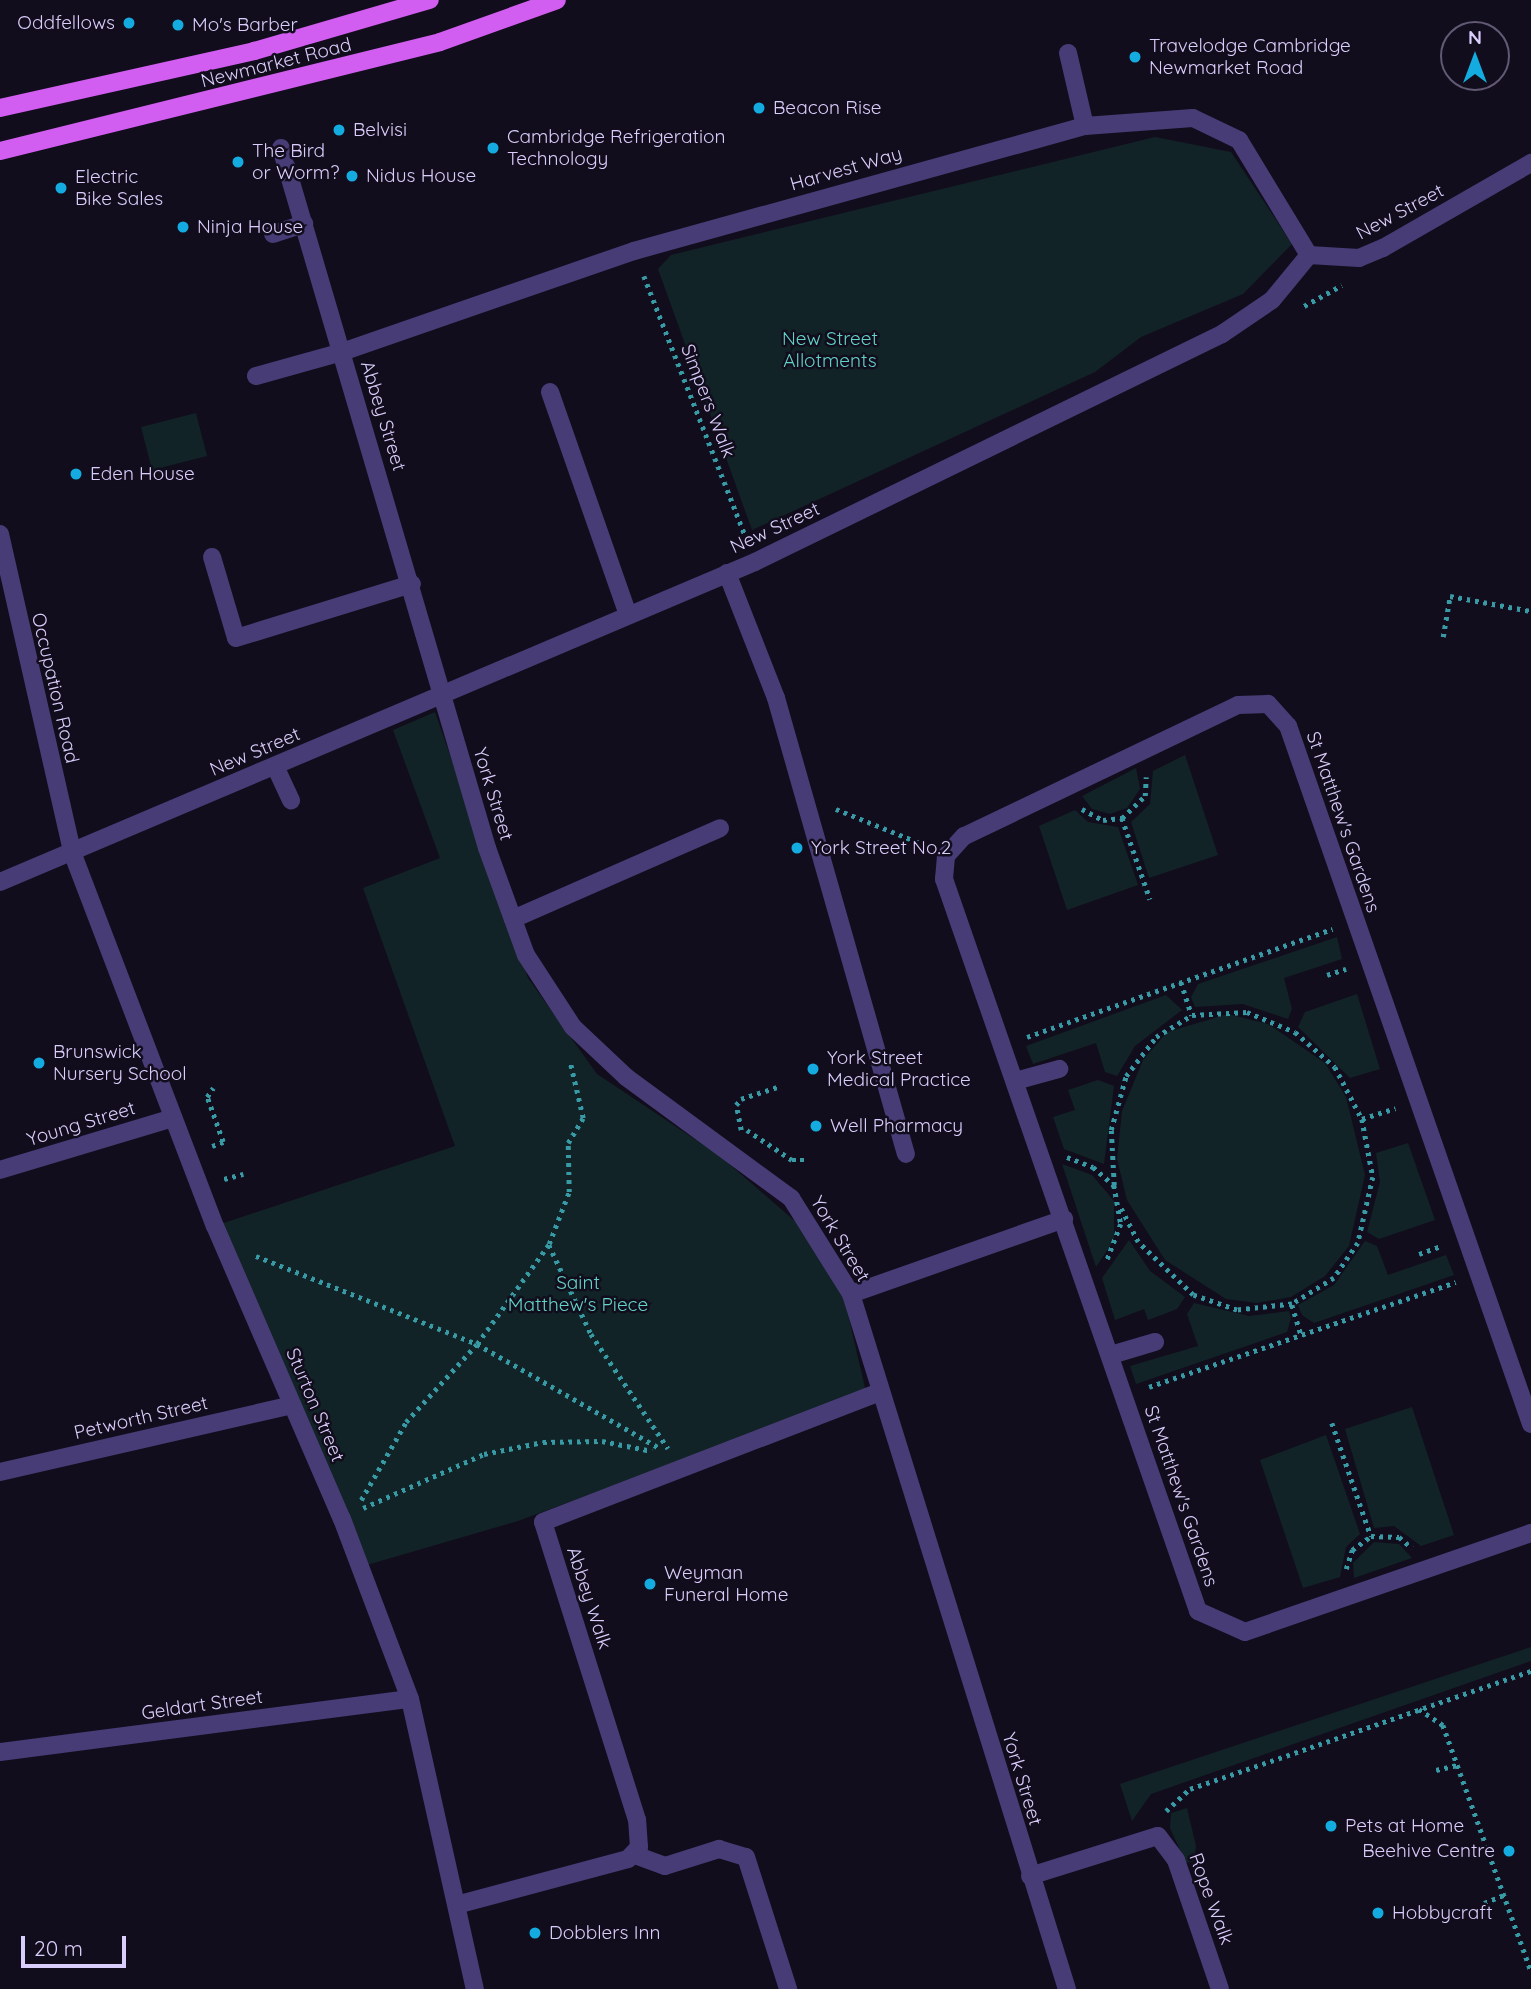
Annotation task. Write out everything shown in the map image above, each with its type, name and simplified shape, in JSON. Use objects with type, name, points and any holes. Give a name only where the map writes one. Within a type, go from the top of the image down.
[{"type":"main road","name":"Newmarket Road","points":[[0,108],[254,51],[430,0]]},
{"type":"main road","name":"Newmarket Road","points":[[0,151],[440,42],[557,0]]},
{"type":"street","points":[[1068,53],[1085,126]]},
{"type":"street","name":"Harvest Way","points":[[257,376],[342,352],[634,251],[1085,126],[1194,118],[1239,140],[1309,255]]},
{"type":"street","name":"Abbey Street","points":[[281,148],[414,591],[442,696]]},
{"type":"street","name":"New Street","points":[[0,882],[755,562],[1222,334],[1272,300],[1309,255],[1371,253],[1531,163]]},
{"type":"street","points":[[273,234],[304,224]]},
{"type":"street","points":[[550,392],[628,615]]},
{"type":"street","name":"Occupation Road","points":[[0,534],[15,629],[72,852]]},
{"type":"street","points":[[212,557],[236,638],[414,591]]},
{"type":"street","points":[[727,573],[806,797],[906,1154]]},
{"type":"street","name":"York Street","points":[[442,696],[526,955],[573,1027],[626,1077],[726,1146],[791,1198],[851,1294],[878,1393],[1066,1989]]},
{"type":"street","name":"St Matthew's Gardens","points":[[1531,1424],[1288,726],[1268,704],[1238,705],[964,836],[946,856],[944,879],[1085,1278],[1198,1611],[1245,1632],[1531,1533]]},
{"type":"street","points":[[275,766],[290,801]]},
{"type":"street","points":[[513,919],[720,828]]},
{"type":"street","name":"Sturton Street","points":[[72,852],[220,1239],[292,1405],[410,1699],[460,1904],[475,1987]]},
{"type":"street","points":[[1015,1082],[1059,1069]]},
{"type":"street","name":"Young Street","points":[[0,1170],[173,1118]]},
{"type":"street","points":[[851,1294],[1064,1219]]},
{"type":"street","points":[[1111,1355],[1155,1342]]},
{"type":"street","name":"Abbey Walk","points":[[635,1855],[638,1820],[543,1522],[878,1393]]},
{"type":"street","name":"Petworth Street","points":[[0,1472],[292,1405]]},
{"type":"street","name":"Geldart Street","points":[[0,1752],[410,1699]]},
{"type":"street","points":[[1030,1876],[1158,1836]]},
{"type":"street","name":"Rope Walk","points":[[1158,1836],[1179,1868],[1220,1989]]},
{"type":"street","points":[[460,1904],[635,1855],[665,1866],[719,1849],[746,1857],[789,1989]]},
{"type":"street","points":[[456,1989],[475,1987]]},
{"type":"path","name":"Simpers Walk","points":[[634,251],[755,562]]},
{"type":"path","points":[[1444,637],[1450,596],[1531,611]]},
{"type":"path","points":[[1070,785],[1092,817],[1122,818],[1145,796],[1147,782],[1137,753]]},
{"type":"path","points":[[806,797],[946,856]]},
{"type":"path","points":[[1122,818],[1150,899]]},
{"type":"path","points":[[1003,1045],[1355,920]]},
{"type":"path","points":[[1181,982],[1192,1016]]},
{"type":"path","points":[[1247,1012],[1295,1032],[1335,1068],[1362,1119],[1373,1177],[1358,1243],[1334,1278],[1292,1304],[1237,1310],[1193,1294],[1144,1250],[1121,1208],[1114,1185],[1111,1130],[1126,1076],[1156,1037],[1192,1016],[1247,1012]]},
{"type":"path","points":[[573,1027],[567,1049],[583,1118],[568,1143],[569,1192],[549,1244],[477,1344],[406,1422],[353,1514],[484,1454],[544,1442],[602,1441],[673,1456]]},
{"type":"path","points":[[780,1086],[736,1105],[743,1128],[792,1160],[807,1160]]},
{"type":"path","points":[[207,1147],[223,1142],[207,1097],[213,1088]]},
{"type":"path","points":[[726,1146],[743,1128]]},
{"type":"path","points":[[1042,1159],[1076,1159],[1114,1185]]},
{"type":"path","points":[[220,1181],[243,1174]]},
{"type":"path","points":[[1085,1278],[1115,1250],[1121,1208]]},
{"type":"path","points":[[220,1239],[477,1344],[673,1456]]},
{"type":"path","points":[[549,1244],[591,1334],[673,1456]]},
{"type":"path","points":[[1125,1396],[1479,1274]]},
{"type":"path","points":[[1292,1304],[1301,1334]]},
{"type":"path","points":[[1332,1423],[1371,1536]]},
{"type":"path","points":[[1351,1596],[1347,1561],[1371,1536],[1399,1537],[1423,1570]]},
{"type":"path","points":[[1158,1836],[1167,1806],[1189,1788],[1531,1671]]},
{"type":"path","points":[[1418,1709],[1443,1725],[1531,1971]]},
{"type":"path","points":[[1436,1770],[1457,1765]]},
{"type":"path","points":[[1484,1903],[1504,1895]]},
{"type":"green space","name":"New Street Allotments","points":[[1155,137],[1231,152],[1292,244],[1243,294],[1141,337],[1095,372],[752,530],[658,269],[671,255]]},
{"type":"green space","points":[[196,413],[207,456],[152,470],[141,427]]},
{"type":"green space","name":"Saint Matthew's Piece","points":[[435,712],[528,978],[597,1074],[720,1156],[804,1229],[844,1297],[866,1392],[518,1521],[360,1567],[215,1226],[455,1146],[363,888],[440,858],[393,730]]},
{"type":"green space","points":[[1185,755],[1218,855],[1149,878],[1131,822],[1150,804],[1153,771]]},
{"type":"green space","points":[[1136,768],[1140,789],[1127,808],[1110,814],[1092,809],[1082,796]]},
{"type":"green space","points":[[1075,810],[1088,822],[1118,827],[1138,885],[1067,910],[1039,826]]},
{"type":"green space","points":[[1337,937],[1342,959],[1284,978],[1292,1009],[1288,1019],[1243,1004],[1195,1007],[1191,997],[1198,984]]},
{"type":"green space","points":[[1357,994],[1380,1069],[1350,1078],[1298,1027],[1305,1012]]},
{"type":"green space","points":[[1166,995],[1182,1010],[1135,1046],[1117,1076],[1105,1072],[1096,1043],[1033,1064],[1026,1046]]},
{"type":"green space","points":[[1228,1014],[1268,1024],[1325,1063],[1346,1097],[1365,1175],[1349,1246],[1325,1276],[1291,1297],[1257,1303],[1226,1299],[1165,1260],[1127,1200],[1117,1159],[1122,1111],[1143,1060],[1167,1032]]},
{"type":"green space","points":[[1098,1080],[1114,1086],[1104,1164],[1064,1149],[1053,1117],[1075,1110],[1068,1090]]},
{"type":"green space","points":[[1408,1143],[1435,1220],[1379,1239],[1367,1232],[1380,1182],[1376,1153]]},
{"type":"green space","points":[[1062,1164],[1092,1175],[1114,1201],[1114,1240],[1096,1267]]},
{"type":"green space","points":[[1129,1240],[1150,1271],[1185,1297],[1177,1309],[1148,1320],[1144,1309],[1115,1320],[1102,1278]]},
{"type":"green space","points":[[1365,1241],[1377,1246],[1388,1275],[1446,1255],[1454,1275],[1314,1323],[1302,1315],[1298,1305],[1334,1285]]},
{"type":"green space","points":[[1194,1303],[1249,1316],[1289,1311],[1291,1318],[1287,1332],[1136,1384],[1130,1366],[1198,1346],[1187,1314]]},
{"type":"green space","points":[[1412,1407],[1454,1535],[1421,1546],[1394,1526],[1374,1528],[1345,1429]]},
{"type":"green space","points":[[1326,1435],[1360,1534],[1346,1547],[1340,1577],[1303,1588],[1260,1460]]},
{"type":"green space","points":[[1374,1542],[1399,1544],[1412,1558],[1354,1578],[1353,1563]]},
{"type":"green space","points":[[1531,1647],[1531,1661],[1151,1794],[1132,1821],[1120,1784]]},
{"type":"green space","points":[[1187,1808],[1196,1846],[1194,1861],[1186,1863],[1170,1828],[1171,1813]]},
{"type":"place","name":"Oddfellows","points":[[129,23]]},
{"type":"place","name":"Mo's Barber","points":[[178,25]]},
{"type":"place","name":"Travelodge Cambridge Newmarket Road","points":[[1135,57]]},
{"type":"place","name":"Beacon Rise","points":[[759,108]]},
{"type":"place","name":"Belvisi","points":[[339,130]]},
{"type":"place","name":"Cambridge Refrigeration Technology","points":[[493,148]]},
{"type":"place","name":"The Bird or Worm?","points":[[238,162]]},
{"type":"place","name":"Nidus House","points":[[352,176]]},
{"type":"place","name":"Electric Bike Sales","points":[[61,188]]},
{"type":"place","name":"Ninja House","points":[[183,227]]},
{"type":"place","name":"Eden House","points":[[76,474]]},
{"type":"place","name":"York Street No.2","points":[[797,848]]},
{"type":"place","name":"Brunswick Nursery School","points":[[39,1063]]},
{"type":"place","name":"York Street Medical Practice","points":[[813,1069]]},
{"type":"place","name":"Well Pharmacy","points":[[816,1126]]},
{"type":"place","name":"Weyman Funeral Home","points":[[650,1584]]},
{"type":"place","name":"Pets at Home","points":[[1331,1826]]},
{"type":"place","name":"Beehive Centre","points":[[1509,1851]]},
{"type":"place","name":"Hobbycraft","points":[[1378,1913]]},
{"type":"place","name":"Dobblers Inn","points":[[535,1933]]}]
